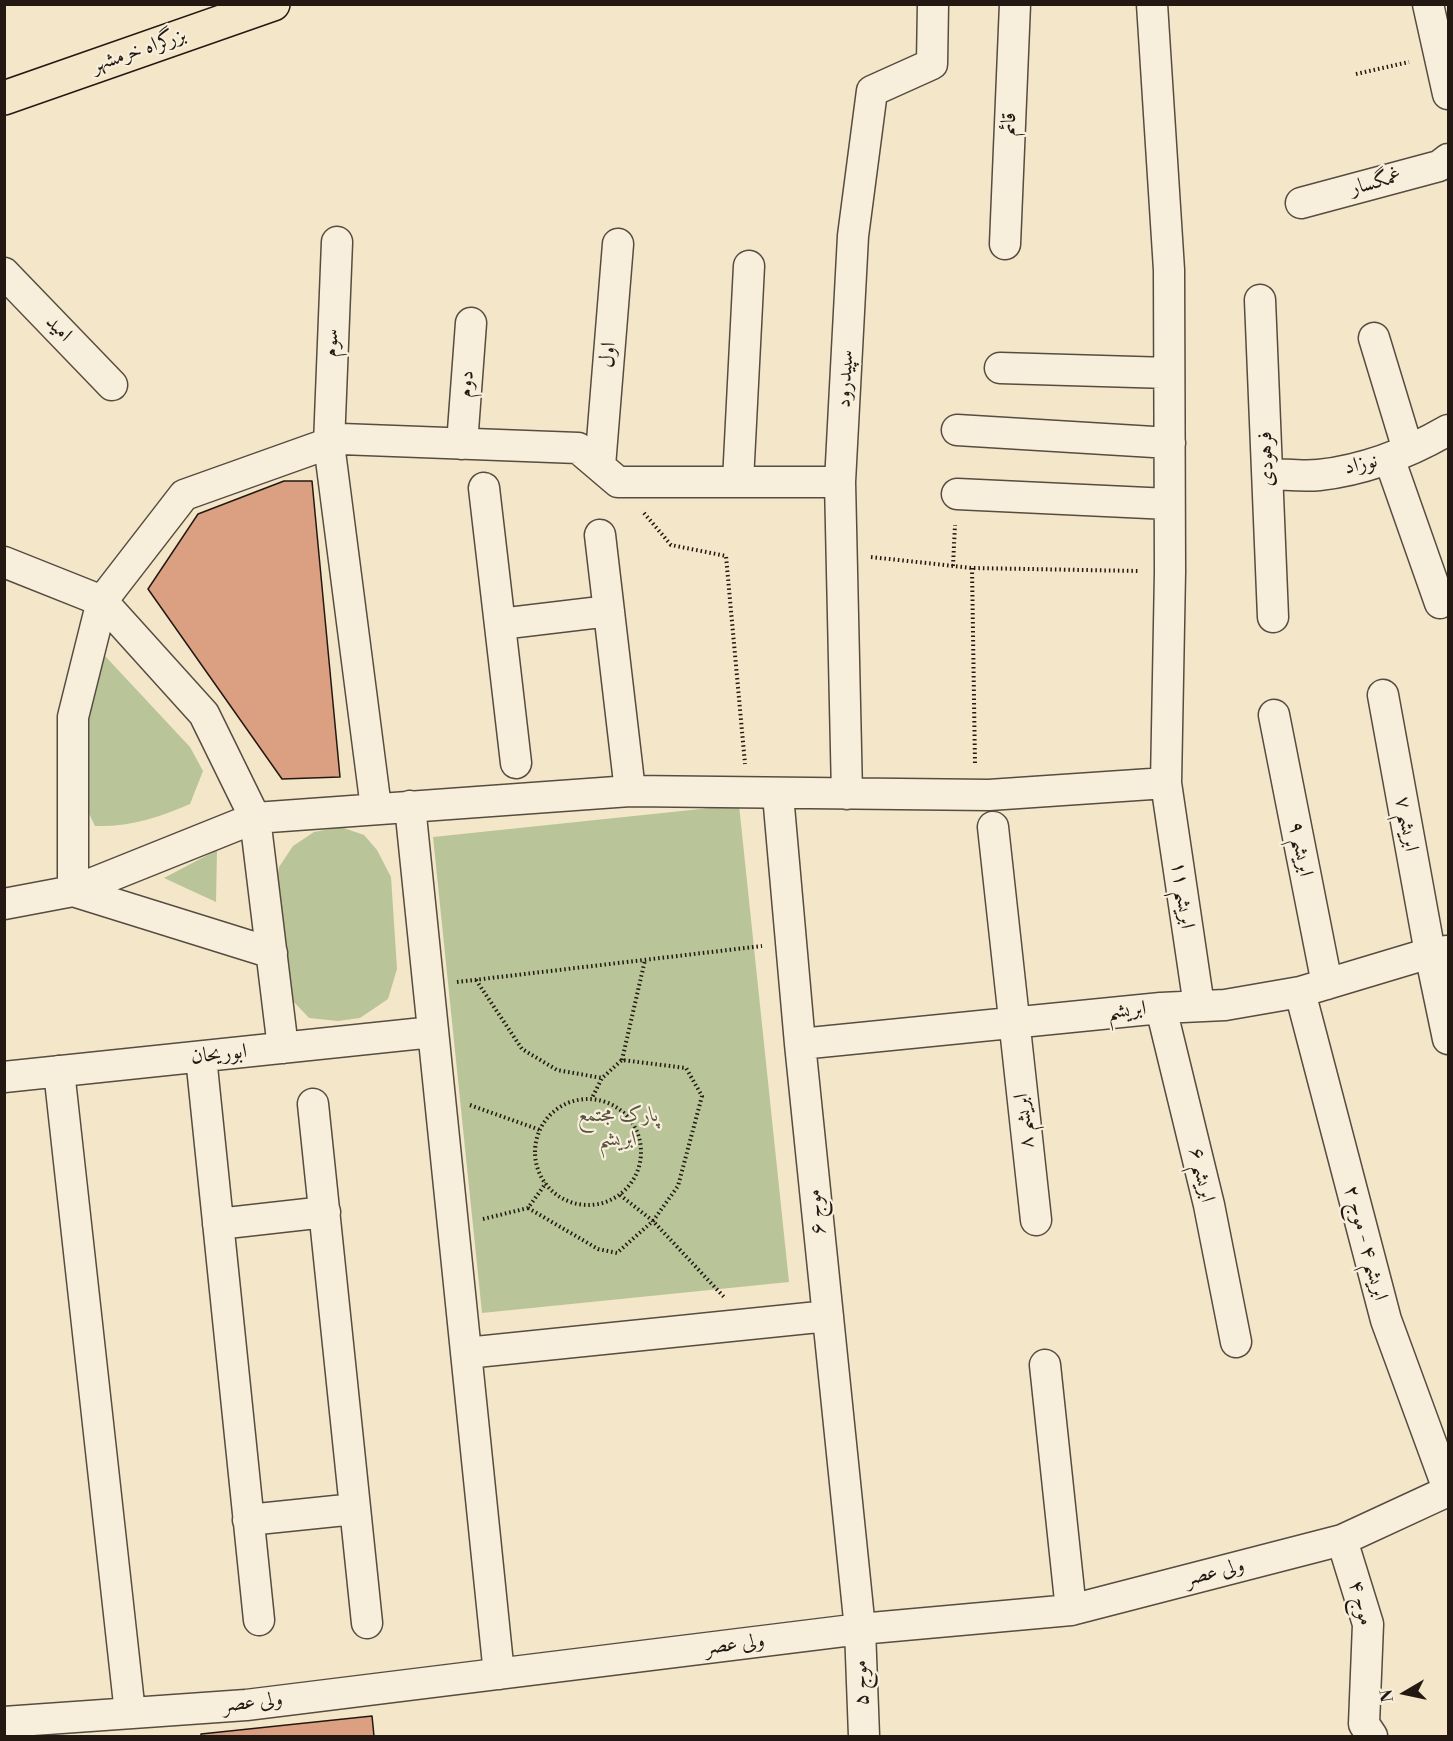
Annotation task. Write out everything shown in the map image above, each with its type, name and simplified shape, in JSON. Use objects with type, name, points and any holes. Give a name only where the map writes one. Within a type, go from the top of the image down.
[{"type":"highway","name":"بزرگراه خرمشهر","points":[[4,98],[272,5]]},
{"type":"street","name":"سپیدرود","points":[[847,794],[840,482],[853,236],[872,92],[932,64],[933,4]]},
{"type":"street","name":"قائم","points":[[1005,244],[1015,4]]},
{"type":"street","points":[[4,904],[73,891],[255,818],[630,791],[778,795],[975,794],[1166,783],[1170,572],[1169,270],[1152,4]]},
{"type":"street","points":[[1428,4],[1449,94]]},
{"type":"street","name":"غمگسار","points":[[1301,203],[1439,166],[1449,159]]},
{"type":"street","name":"سوم","points":[[337,242],[328,444],[376,808]]},
{"type":"street","name":"اول","points":[[609,474],[618,244]]},
{"type":"street","points":[[738,481],[749,267]]},
{"type":"street","name":"امید","points":[[4,273],[112,385]]},
{"type":"street","name":"فرهودی","points":[[1260,300],[1273,617]]},
{"type":"street","name":"دوم","points":[[462,444],[471,323]]},
{"type":"street","points":[[1374,338],[1398,454],[1440,603]]},
{"type":"street","points":[[1000,368],[1169,373]]},
{"type":"street","name":"نوزاد","points":[[1268,474],[1319,475],[1398,454],[1449,429]]},
{"type":"street","points":[[957,430],[1170,443]]},
{"type":"street","points":[[73,891],[73,717],[102,601],[184,495],[341,439],[578,448],[609,474],[738,481],[840,482]]},
{"type":"street","points":[[484,488],[516,763]]},
{"type":"street","points":[[957,494],[1169,504]]},
{"type":"street","points":[[600,535],[630,791]]},
{"type":"street","points":[[4,562],[102,601],[204,714],[255,818],[283,1048]]},
{"type":"street","points":[[500,624],[609,611]]},
{"type":"street","name":"ابریشم ۷","points":[[1383,695],[1439,952],[1449,1038]]},
{"type":"street","name":"ابریشم ۹","points":[[1274,715],[1313,988]]},
{"type":"street","name":"ابریشم ۱۱","points":[[1166,783],[1199,1006]]},
{"type":"street","name":"موج ۶","points":[[778,795],[793,943],[800,1044],[860,1629]]},
{"type":"street","points":[[410,806],[499,1674]]},
{"type":"street","name":"ابریشم ۸","points":[[993,826],[1036,1220]]},
{"type":"street","points":[[73,891],[272,953]]},
{"type":"street","name":"ابریشم","points":[[800,1044],[1161,1008],[1225,1005],[1313,988],[1439,952]]},
{"type":"street","name":"ابریشم ۴ - موج ۲","points":[[1313,988],[1386,1320],[1449,1490]]},
{"type":"street","name":"ابریشم ۶","points":[[1161,1008],[1209,1205],[1236,1342]]},
{"type":"street","name":"ابوریحان","points":[[4,1077],[433,1032]]},
{"type":"street","points":[[201,1057],[259,1620]]},
{"type":"street","points":[[59,1071],[130,1713]]},
{"type":"street","points":[[313,1104],[367,1623]]},
{"type":"street","points":[[218,1224],[325,1212]]},
{"type":"street","points":[[466,1353],[828,1316]]},
{"type":"street","points":[[1045,1365],[1071,1610]]},
{"type":"street","name":"ولی عصر","points":[[5,1715],[130,1713],[246,1705],[860,1629],[1071,1610],[1342,1540],[1449,1490]]},
{"type":"street","points":[[248,1520],[355,1509]]},
{"type":"street","name":"موج ۴","points":[[1342,1540],[1368,1624],[1364,1724],[1372,1737]]},
{"type":"street","name":"موج ۵","points":[[860,1629],[864,1737]]},
{"type":"path","points":[[1356,74],[1439,56]]},
{"type":"path","points":[[609,474],[670,545],[726,556],[748,793]]},
{"type":"path","points":[[842,554],[972,568],[1170,572]]},
{"type":"path","points":[[972,568],[975,794]]},
{"type":"path","points":[[428,985],[793,943]]},
{"type":"path","points":[[592,1098],[602,1078],[622,1060],[645,960]]},
{"type":"path","points":[[476,980],[522,1049],[557,1070],[602,1078]]},
{"type":"path","points":[[528,1208],[598,1249],[617,1253],[653,1221],[678,1186],[702,1096],[686,1068],[622,1060]]},
{"type":"path","points":[[439,1094],[540,1130]]},
{"type":"path","points":[[592,1098],[616,1106],[634,1125],[641,1150],[636,1175],[620,1195],[596,1205],[570,1203],[549,1189],[536,1166],[535,1140],[546,1117],[567,1102],[592,1098]]},
{"type":"path","points":[[453,1226],[528,1208],[546,1183]]},
{"type":"path","points":[[620,1195],[653,1221],[750,1324]]},
{"type":"green space","points":[[105,656],[190,747],[203,771],[190,804],[144,821],[95,826],[82,799],[82,730]]},
{"type":"green space","name":"پارک مجتمع ابریشم","points":[[739,805],[789,1282],[482,1313],[433,837]]},
{"type":"green space","points":[[341,827],[364,835],[377,850],[391,877],[397,969],[388,999],[360,1018],[338,1021],[309,1018],[293,1001],[286,980],[276,884],[279,867],[293,846],[314,832]]},
{"type":"green space","points":[[217,850],[216,902],[164,878]]},
{"type":"building","points":[[284,481],[312,481],[340,777],[282,779],[148,589],[198,514]]},
{"type":"building","points":[[372,1716],[374,1736],[201,1736],[201,1734]]}]
